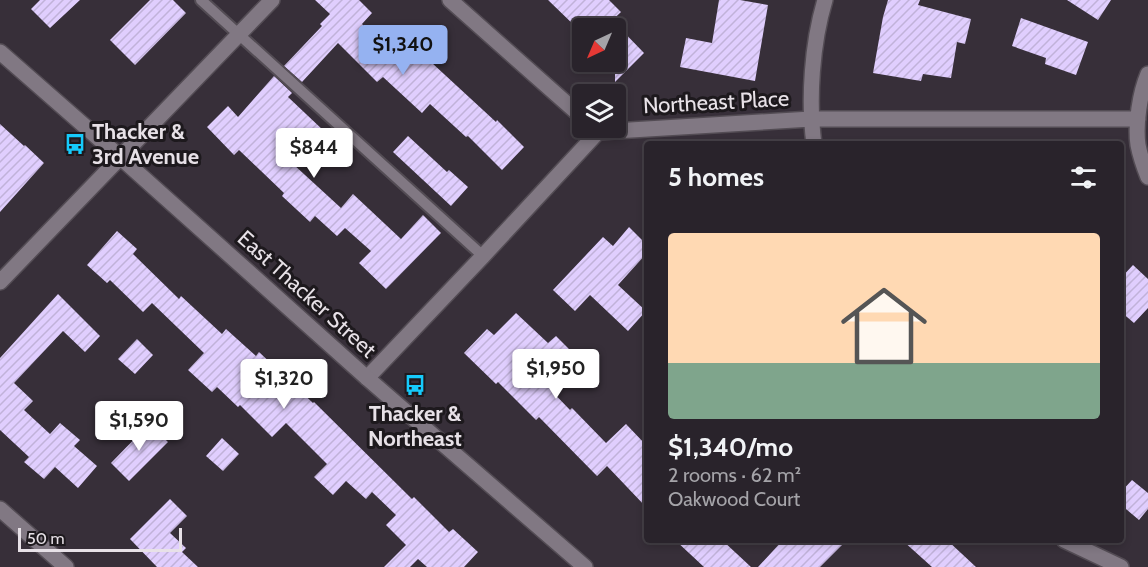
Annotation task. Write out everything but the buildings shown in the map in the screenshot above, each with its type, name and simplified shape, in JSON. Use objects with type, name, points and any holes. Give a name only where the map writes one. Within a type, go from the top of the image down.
[{"type":"street","points":[[0,282],[272,0]]},
{"type":"street","points":[[450,0],[572,108]]},
{"type":"street","points":[[814,141],[811,119],[814,66],[820,16],[825,0]]},
{"type":"street","name":"East Thacker Street","points":[[0,52],[367,378],[585,567]]},
{"type":"street","points":[[1148,74],[1138,119],[1138,146],[1148,177]]},
{"type":"street","name":"Northeast Place","points":[[626,128],[811,119],[1138,119]]},
{"type":"street","name":"Northeast Place","points":[[367,378],[483,256],[589,138]]},
{"type":"street","points":[[0,509],[66,567]]},
{"type":"street","points":[[1070,543],[1121,567]]},
{"type":"lane","points":[[201,0],[483,256]]},
{"type":"place","name":"Thacker & 3rd Avenue","points":[[75,144]]},
{"type":"place","name":"Thacker & Northeast","points":[[415,385]]}]
